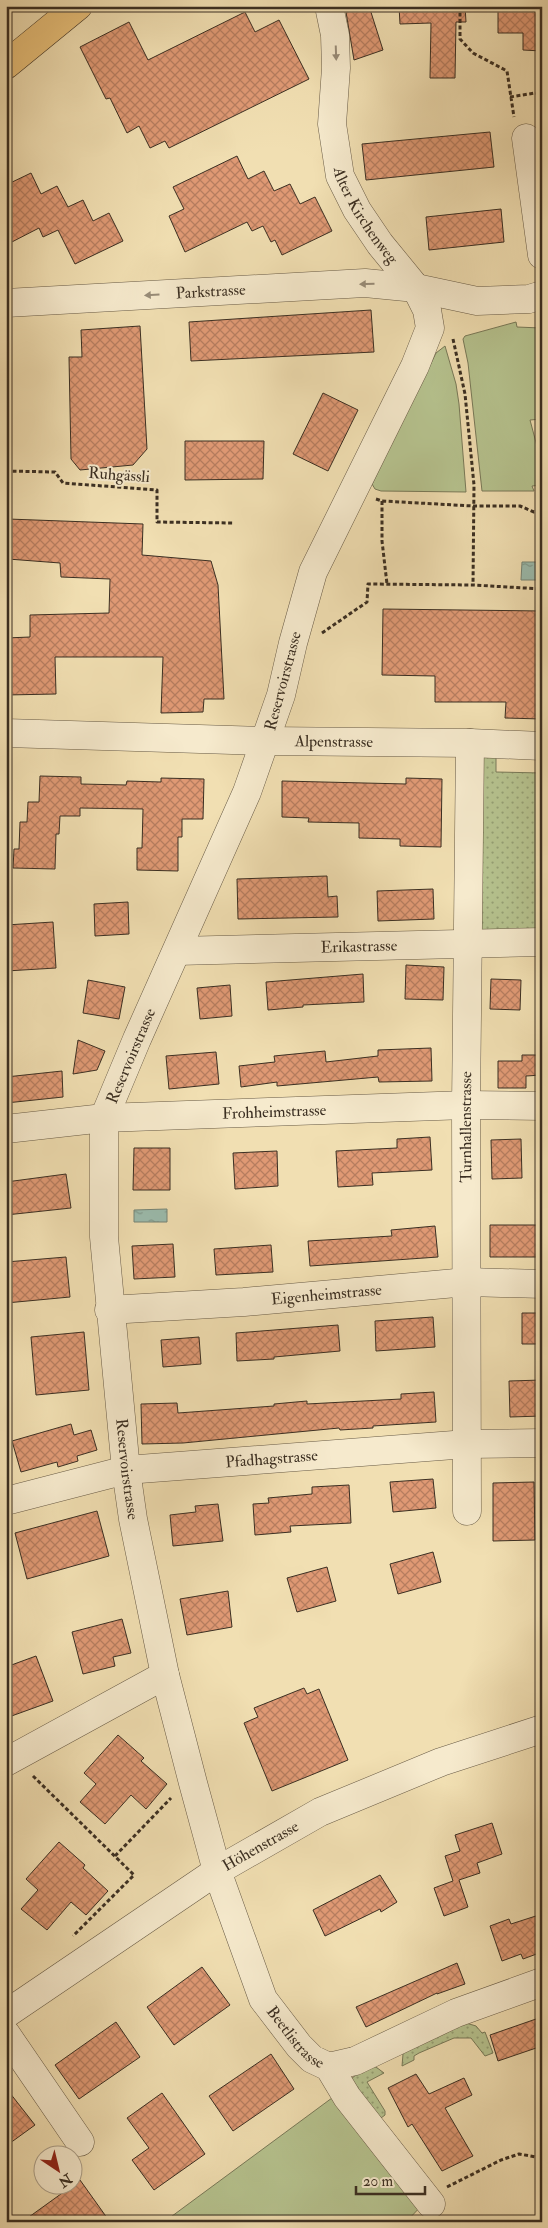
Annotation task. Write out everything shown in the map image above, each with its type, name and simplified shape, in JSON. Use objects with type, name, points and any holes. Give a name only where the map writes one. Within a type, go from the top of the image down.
[{"type":"main road","points":[[6,65],[78,6]]},
{"type":"street","name":"Alter Kirchenweg","points":[[329,6],[335,35],[336,68],[332,124],[340,176],[357,210],[380,244],[416,288]]},
{"type":"street","points":[[526,138],[542,254]]},
{"type":"street","name":"Parkstrasse","points":[[6,303],[365,283],[416,288]]},
{"type":"street","points":[[416,288],[476,301],[529,299],[542,296]]},
{"type":"street","name":"Reservoirstrasse","points":[[218,1870],[193,1783],[166,1675],[132,1520],[109,1310],[104,1237],[104,1118],[247,792],[281,695],[293,643],[314,572],[415,366],[430,328],[427,310],[416,288]]},
{"type":"street","name":"Alpenstrasse","points":[[6,733],[266,741],[470,743],[542,746]]},
{"type":"street","name":"Turnhallenstrasse","points":[[467,1511],[466,1105],[470,743]]},
{"type":"street","name":"Erikastrasse","points":[[177,951],[542,942]]},
{"type":"street","name":"Frohheimstrasse","points":[[6,1129],[104,1118],[466,1105],[542,1106]]},
{"type":"street","name":"Eigenheimstrasse","points":[[109,1310],[244,1302],[467,1282],[542,1284]]},
{"type":"street","name":"Pfadhagstrasse","points":[[6,1502],[126,1470],[467,1444],[542,1443]]},
{"type":"street","points":[[6,1762],[166,1675]]},
{"type":"street","name":"Höhenstrasse","points":[[6,2014],[218,1870],[320,1812],[441,1762],[542,1729]]},
{"type":"street","name":"Beetlistrasse","points":[[218,1870],[263,1999],[312,2059],[329,2066],[355,2061],[456,2013],[542,1982]]},
{"type":"street","points":[[6,2034],[80,2142]]},
{"type":"street","points":[[329,2066],[347,2097],[429,2201]]},
{"type":"path","points":[[460,6],[460,39],[473,53],[507,72],[516,127],[526,138]]},
{"type":"path","points":[[510,97],[535,93],[542,94]]},
{"type":"path","points":[[454,347],[465,394],[474,485],[473,584]]},
{"type":"path","name":"Ruhgässli","points":[[6,471],[55,472],[63,484],[157,490],[157,522],[233,523]]},
{"type":"path","points":[[374,498],[382,501],[473,506],[520,506],[534,512],[542,512]]},
{"type":"path","points":[[382,501],[382,541],[387,584]]},
{"type":"path","points":[[319,635],[367,602],[368,584],[473,584],[542,589]]},
{"type":"path","points":[[31,1774],[134,1875],[69,1940]]},
{"type":"path","points":[[115,1856],[175,1793]]},
{"type":"path","points":[[429,2201],[501,2160],[519,2154],[542,2158]]},
{"type":"green space","points":[[516,322],[517,327],[541,328],[542,419],[530,420],[542,465],[542,485],[532,486],[534,491],[482,491],[468,363],[463,339],[465,336]]},
{"type":"green space","points":[[445,346],[456,384],[459,404],[466,492],[381,491],[375,489],[372,484],[436,353]]},
{"type":"green space","points":[[480,754],[496,754],[496,772],[542,773],[542,929],[480,931]]},
{"type":"green space","points":[[466,2023],[476,2026],[482,2033],[485,2032],[493,2053],[485,2056],[471,2038],[454,2038],[419,2053],[414,2056],[414,2060],[402,2066],[403,2054],[406,2049]]},
{"type":"green space","points":[[367,2066],[376,2067],[384,2073],[367,2082],[385,2111],[385,2115],[377,2121],[351,2079]]},
{"type":"green space","points":[[336,2095],[424,2203],[406,2222],[164,2222]]},
{"type":"water","points":[[522,562],[541,562],[540,580],[521,580]]},
{"type":"water","points":[[167,1209],[167,1222],[134,1222],[134,1210]]},
{"type":"building","points":[[345,6],[369,6],[383,50],[354,60]]},
{"type":"building","points":[[399,6],[465,6],[466,22],[456,22],[455,78],[430,78],[431,23],[400,24]]},
{"type":"building","points":[[498,6],[542,6],[542,51],[523,50],[523,33],[498,33]]},
{"type":"building","points":[[245,12],[255,32],[279,20],[309,79],[169,148],[165,141],[150,148],[139,126],[127,133],[110,98],[106,99],[80,47],[129,22],[148,60]]},
{"type":"building","points":[[490,132],[494,167],[366,180],[362,144]]},
{"type":"building","points":[[237,156],[248,179],[264,171],[274,191],[290,184],[300,204],[315,197],[332,231],[282,255],[275,240],[271,242],[263,226],[252,231],[247,222],[185,252],[169,216],[184,209],[173,187]]},
{"type":"building","points":[[31,173],[41,194],[57,186],[68,207],[83,200],[93,221],[109,213],[123,241],[75,264],[58,230],[43,237],[39,228],[6,245],[6,185]]},
{"type":"building","points":[[501,209],[504,242],[429,250],[426,217]]},
{"type":"building","points":[[371,310],[374,352],[191,361],[189,322]]},
{"type":"building","points":[[140,326],[147,449],[133,465],[80,470],[71,459],[69,357],[82,357],[81,330]]},
{"type":"building","points":[[323,393],[358,410],[328,471],[293,454]]},
{"type":"building","points":[[185,441],[264,441],[263,479],[185,480]]},
{"type":"building","points":[[8,519],[143,524],[142,555],[211,561],[218,585],[224,699],[204,699],[203,712],[161,713],[163,657],[55,657],[56,694],[6,695],[6,638],[30,637],[30,615],[109,613],[110,579],[61,577],[60,563],[8,559]]},
{"type":"building","points":[[383,609],[542,611],[542,719],[505,718],[506,702],[435,702],[435,676],[382,675]]},
{"type":"building","points":[[40,776],[81,777],[81,784],[126,785],[127,781],[161,782],[161,778],[204,779],[203,819],[182,819],[182,837],[178,837],[178,871],[137,870],[137,848],[142,848],[143,809],[80,808],[80,816],[60,816],[59,834],[56,834],[55,869],[13,868],[14,849],[19,849],[20,822],[27,822],[28,802],[39,802]]},
{"type":"building","points":[[406,778],[442,779],[441,847],[400,846],[400,839],[359,838],[359,823],[308,822],[309,818],[282,817],[282,781],[406,784]]},
{"type":"building","points":[[327,876],[328,897],[337,896],[338,917],[238,919],[237,879]]},
{"type":"building","points":[[433,889],[434,919],[378,921],[377,891]]},
{"type":"building","points":[[128,902],[129,934],[95,936],[94,904]]},
{"type":"building","points":[[53,922],[56,968],[6,971],[6,925]]},
{"type":"building","points":[[406,965],[444,967],[443,1000],[405,999]]},
{"type":"building","points":[[363,974],[364,1002],[303,1005],[303,1007],[268,1010],[266,982]]},
{"type":"building","points":[[491,979],[521,980],[520,1010],[490,1009]]},
{"type":"building","points":[[88,980],[125,987],[119,1019],[83,1013]]},
{"type":"building","points":[[230,985],[232,1016],[200,1019],[197,988]]},
{"type":"building","points":[[78,1040],[105,1051],[97,1070],[73,1074]]},
{"type":"building","points":[[431,1048],[432,1081],[379,1082],[378,1077],[277,1086],[277,1082],[241,1087],[239,1066],[275,1062],[274,1056],[325,1051],[326,1062],[378,1056],[378,1050]]},
{"type":"building","points":[[216,1052],[219,1084],[169,1089],[166,1056]]},
{"type":"building","points":[[522,1055],[542,1055],[542,1075],[526,1076],[526,1088],[498,1088],[498,1061],[522,1061]]},
{"type":"building","points":[[62,1071],[63,1097],[6,1103],[6,1077]]},
{"type":"building","points":[[430,1137],[432,1170],[372,1173],[373,1185],[338,1187],[336,1151],[397,1148],[397,1139]]},
{"type":"building","points":[[521,1139],[522,1178],[492,1179],[491,1140]]},
{"type":"building","points":[[134,1148],[170,1148],[170,1190],[133,1190]]},
{"type":"building","points":[[277,1151],[278,1186],[235,1189],[233,1153]]},
{"type":"building","points":[[66,1174],[71,1208],[6,1215],[6,1182]]},
{"type":"building","points":[[490,1225],[542,1225],[542,1257],[490,1257]]},
{"type":"building","points":[[435,1226],[438,1257],[310,1266],[308,1241],[392,1236],[391,1230]]},
{"type":"building","points":[[173,1244],[175,1277],[134,1279],[132,1246]]},
{"type":"building","points":[[271,1245],[273,1272],[216,1275],[214,1249]]},
{"type":"building","points":[[66,1257],[70,1297],[6,1303],[6,1262]]},
{"type":"building","points":[[522,1313],[542,1313],[542,1344],[522,1344]]},
{"type":"building","points":[[433,1317],[435,1347],[376,1351],[375,1321]]},
{"type":"building","points":[[338,1325],[340,1351],[274,1357],[274,1359],[237,1361],[236,1333]]},
{"type":"building","points":[[84,1332],[89,1390],[36,1395],[31,1337]]},
{"type":"building","points":[[199,1337],[201,1364],[163,1367],[161,1340]]},
{"type":"building","points":[[542,1380],[542,1416],[510,1417],[509,1381]]},
{"type":"building","points":[[434,1392],[436,1422],[373,1426],[373,1428],[340,1430],[339,1428],[183,1443],[142,1444],[141,1404],[177,1403],[178,1413],[274,1406],[274,1404],[307,1401],[307,1404],[401,1399],[401,1394]]},
{"type":"building","points":[[71,1424],[74,1435],[91,1430],[97,1450],[77,1456],[78,1461],[58,1467],[57,1462],[21,1472],[12,1441]]},
{"type":"building","points":[[433,1479],[436,1508],[393,1512],[390,1482]]},
{"type":"building","points":[[534,1482],[535,1540],[493,1541],[493,1483]]},
{"type":"building","points":[[349,1485],[351,1523],[290,1526],[291,1532],[255,1535],[253,1504],[269,1503],[268,1498],[312,1494],[312,1487]]},
{"type":"building","points":[[218,1504],[223,1541],[173,1546],[170,1515],[196,1512],[195,1506]]},
{"type":"building","points":[[97,1511],[109,1556],[27,1579],[15,1533]]},
{"type":"building","points":[[433,1552],[441,1582],[398,1594],[390,1564]]},
{"type":"building","points":[[327,1567],[336,1601],[297,1612],[287,1578]]},
{"type":"building","points":[[228,1591],[232,1627],[187,1635],[180,1599]]},
{"type":"building","points":[[122,1619],[131,1653],[113,1657],[115,1666],[83,1674],[72,1632]]},
{"type":"building","points":[[36,1656],[53,1701],[6,1718],[6,1667]]},
{"type":"building","points":[[304,1688],[307,1694],[319,1689],[348,1760],[272,1791],[244,1723],[258,1717],[254,1708]]},
{"type":"building","points":[[118,1735],[144,1758],[141,1761],[167,1784],[146,1809],[131,1795],[105,1824],[80,1802],[96,1784],[84,1773]]},
{"type":"building","points":[[492,1823],[502,1854],[477,1863],[480,1873],[459,1880],[468,1907],[444,1916],[434,1888],[453,1881],[445,1856],[460,1851],[455,1835]]},
{"type":"building","points":[[59,1842],[85,1865],[83,1868],[108,1891],[86,1915],[71,1902],[47,1930],[21,1909],[38,1890],[26,1879]]},
{"type":"building","points":[[380,1875],[397,1902],[381,1912],[380,1909],[325,1936],[313,1910]]},
{"type":"building","points":[[542,1914],[542,1952],[523,1959],[521,1954],[502,1961],[490,1926],[509,1919],[511,1924]]},
{"type":"building","points":[[457,1963],[465,1984],[437,1993],[366,2027],[356,2007]]},
{"type":"building","points":[[202,1967],[230,2005],[174,2045],[147,2007]]},
{"type":"building","points":[[536,2019],[542,2036],[542,2046],[498,2061],[490,2035]]},
{"type":"building","points":[[116,2022],[140,2057],[79,2099],[55,2065]]},
{"type":"building","points":[[271,2054],[294,2089],[233,2131],[209,2096]]},
{"type":"building","points":[[416,2074],[429,2094],[464,2078],[472,2095],[445,2108],[473,2156],[442,2171],[412,2124],[408,2127],[388,2088]]},
{"type":"building","points":[[6,2088],[35,2125],[6,2146]]},
{"type":"building","points":[[162,2093],[205,2154],[154,2190],[132,2160],[149,2148],[127,2118]]},
{"type":"building","points":[[82,2183],[110,2222],[22,2222],[58,2196],[82,2196]]}]
